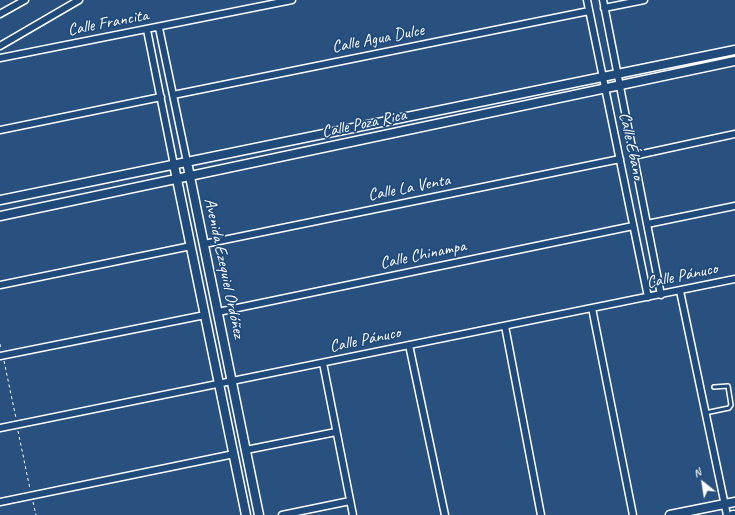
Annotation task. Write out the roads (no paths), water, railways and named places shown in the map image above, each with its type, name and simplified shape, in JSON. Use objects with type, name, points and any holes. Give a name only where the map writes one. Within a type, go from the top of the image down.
[{"type":"street","points":[[0,14],[25,0]]},
{"type":"street","points":[[0,46],[79,0]]},
{"type":"street","name":"Calle Francita","points":[[0,58],[159,28],[292,0]]},
{"type":"street","name":"Calle Ébano","points":[[587,0],[648,297]]},
{"type":"street","name":"Calle Ébano","points":[[603,0],[661,294]]},
{"type":"street","points":[[604,8],[644,0]]},
{"type":"street","name":"Calle Agua Dulce","points":[[173,95],[589,11]]},
{"type":"street","name":"Avenida Ezequiel Ordóñez","points":[[159,28],[259,515]]},
{"type":"street","name":"Avenida Ezequiel Ordóñez","points":[[147,30],[246,515]]},
{"type":"street","name":"Calle Poza Rica","points":[[0,200],[735,50]]},
{"type":"street","name":"Calle Poza Rica","points":[[0,216],[735,61]]},
{"type":"street","points":[[0,130],[160,97]]},
{"type":"street","points":[[402,118],[405,124],[404,131]]},
{"type":"street","points":[[378,123],[376,130],[378,136]]},
{"type":"street","points":[[633,156],[735,134]]},
{"type":"street","name":"Calle La Venta","points":[[204,244],[620,159]]},
{"type":"street","points":[[647,224],[735,206]]},
{"type":"street","name":"Calle Chinampa","points":[[218,312],[633,226]]},
{"type":"street","points":[[0,285],[191,246]]},
{"type":"street","name":"Calle Pánuco","points":[[0,428],[735,279]]},
{"type":"street","points":[[680,291],[727,515]]},
{"type":"street","points":[[592,308],[633,515]]},
{"type":"street","points":[[0,356],[205,315]]},
{"type":"street","points":[[505,326],[541,515]]},
{"type":"street","points":[[409,346],[445,515]]},
{"type":"street","points":[[323,363],[353,515]]},
{"type":"street","points":[[246,450],[336,432]]},
{"type":"street","points":[[0,502],[234,454]]},
{"type":"street","points":[[282,515],[350,501]]},
{"type":"street","points":[[670,515],[735,502]]},
{"type":"lane","points":[[705,413],[729,408],[732,405],[728,386],[714,387]]}]
